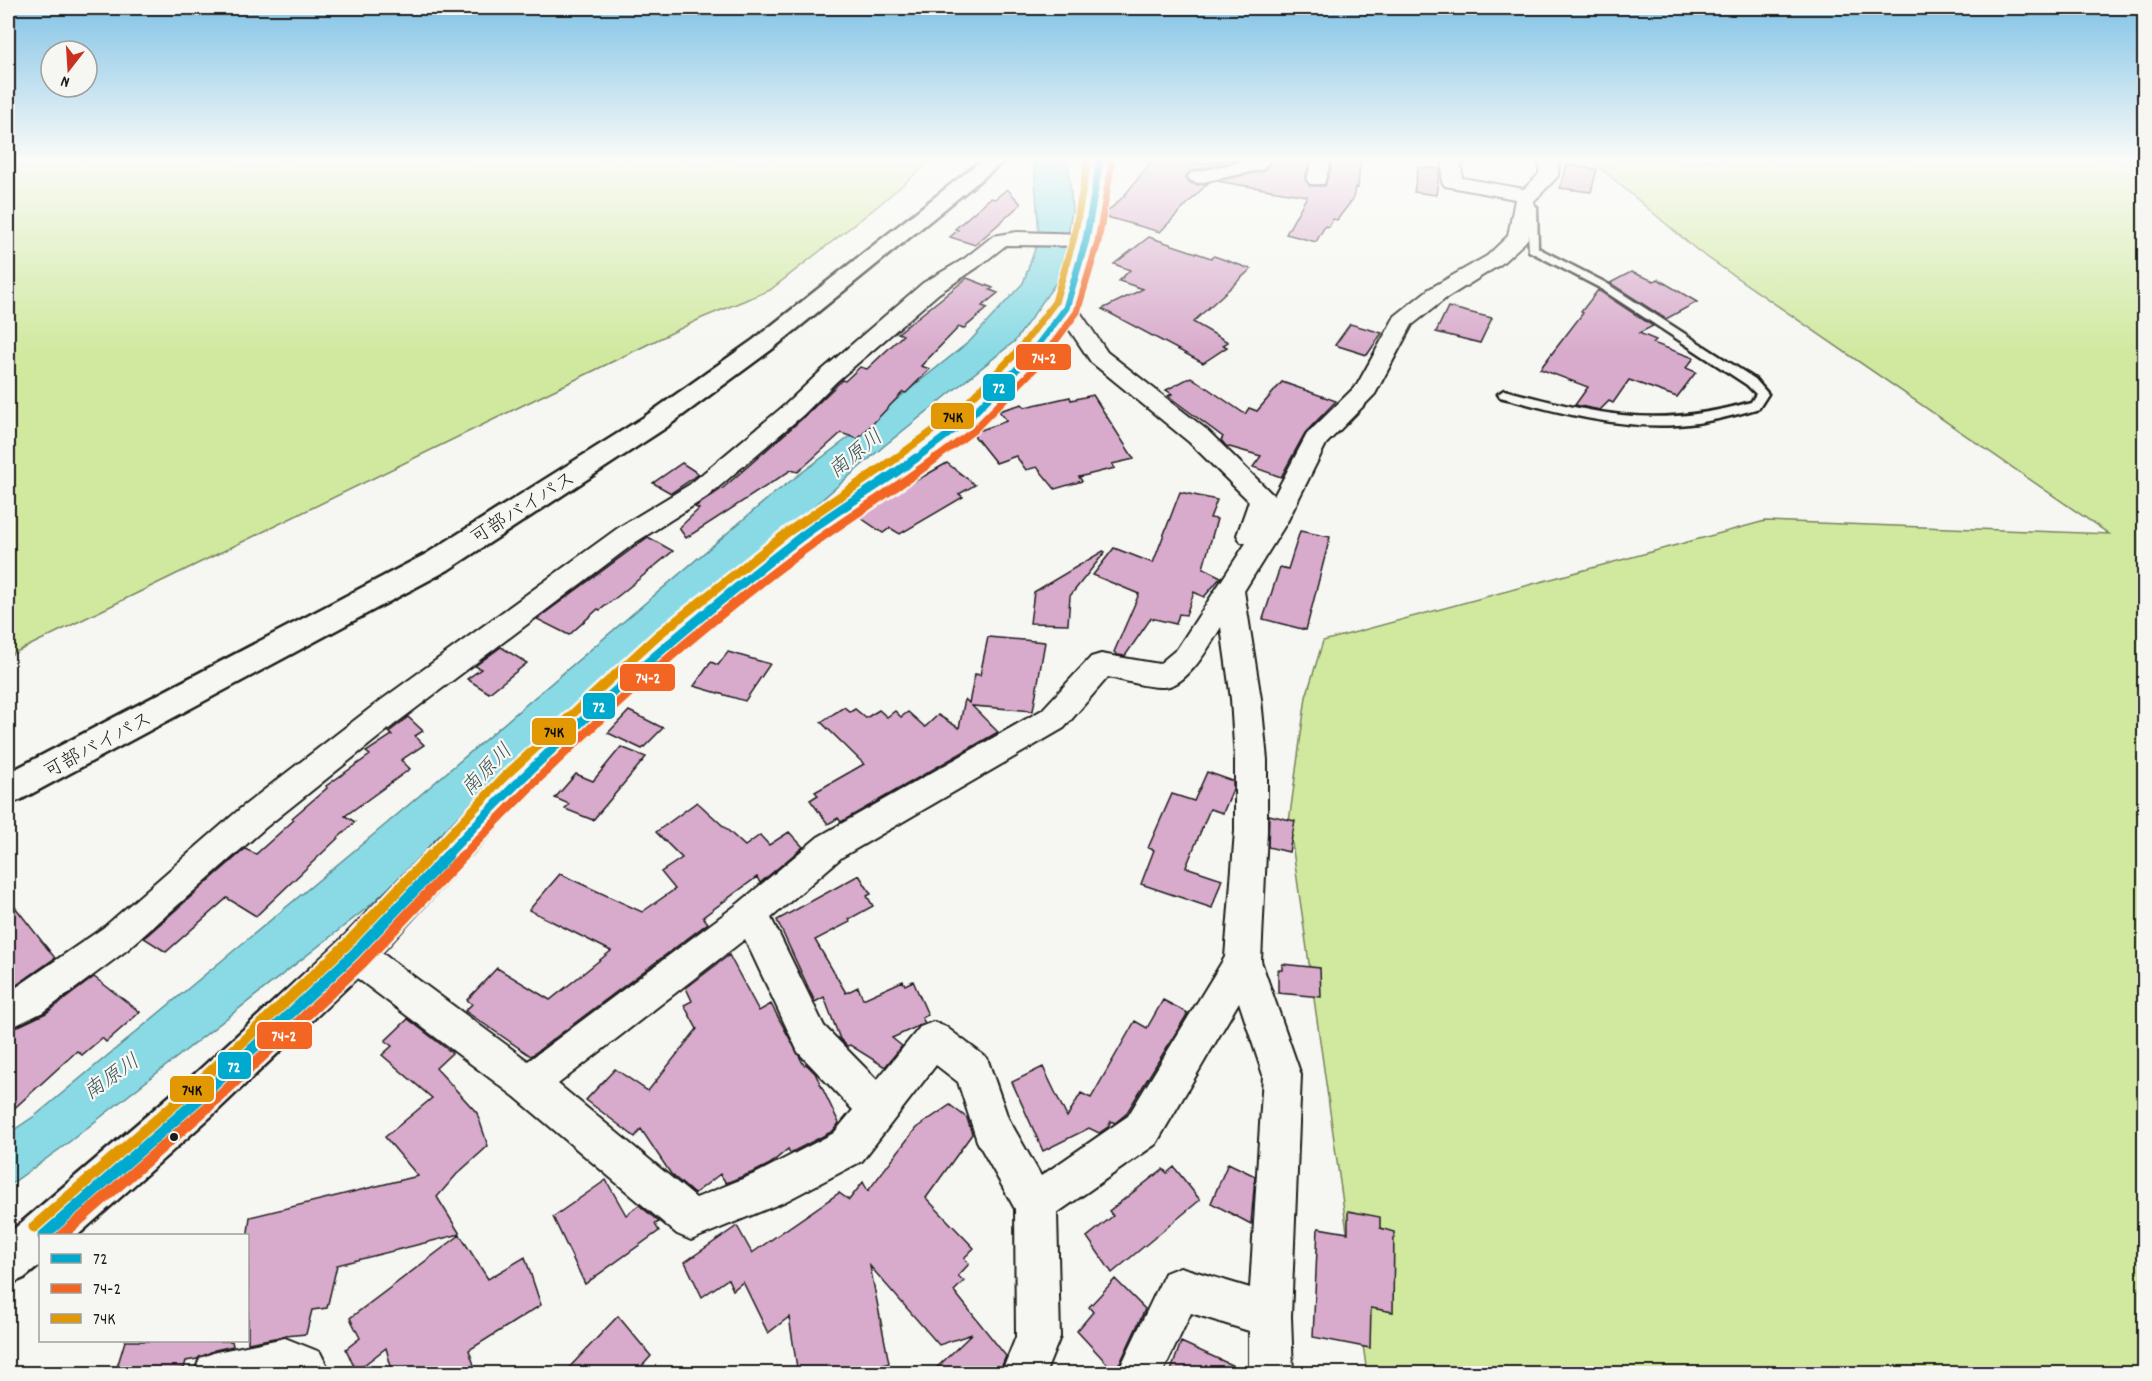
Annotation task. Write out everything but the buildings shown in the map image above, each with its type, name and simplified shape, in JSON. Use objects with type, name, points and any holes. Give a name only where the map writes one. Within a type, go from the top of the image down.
[{"type":"main road","name":"可部バイパス","points":[[8,790],[437,562],[634,436],[762,345],[914,224]]},
{"type":"main road","points":[[43,1234],[201,1097],[354,954],[512,786],[665,645],[795,541],[903,468],[966,421],[1028,358],[1066,308],[1083,224]]},
{"type":"main road","points":[[8,1262],[39,1238]]},
{"type":"street","points":[[528,1084],[751,914],[830,847],[1053,719],[1101,665],[1164,676],[1187,657],[1274,522],[1316,440],[1367,389],[1403,321],[1437,294],[1494,260],[1518,238],[1521,224]]},
{"type":"street","points":[[8,1012],[32,999],[114,939],[253,818],[402,701],[627,535],[698,491],[795,410],[829,375],[931,288],[971,263],[1000,240],[1017,237],[1079,241]]},
{"type":"street","points":[[1066,308],[1099,357],[1198,436],[1263,499],[1246,548],[1252,556]]},
{"type":"street","points":[[1230,590],[1246,699],[1251,760],[1251,831],[1243,961],[1282,1075],[1270,1316],[1270,1374]]},
{"type":"street","points":[[751,914],[811,1039],[878,1108]]},
{"type":"street","points":[[354,954],[528,1084],[691,1220],[770,1188],[848,1147],[933,1040],[974,1071],[991,1127],[1035,1204],[1038,1337],[1023,1374]]},
{"type":"street","points":[[1035,1204],[1142,1130],[1243,961]]},
{"type":"street","points":[[1139,1374],[1180,1288],[1270,1316]]},
{"type":"street","points":[[216,1374],[285,1360],[304,1368],[309,1374]]},
{"type":"lane","points":[[1504,394],[1604,419],[1651,423],[1715,416],[1755,405],[1762,394],[1751,382],[1602,285],[1533,249],[1532,224]]},
{"type":"green space","points":[[8,224],[854,224],[770,290],[702,318],[8,656]]},
{"type":"green space","points":[[1667,224],[2144,224],[2144,1373],[1367,1373],[1289,822],[1306,697],[1323,641],[1765,521],[2109,534],[1698,251]]},
{"type":"water","name":"南原川","points":[[1038,224],[1070,224],[1062,274],[1015,341],[884,446],[628,667],[367,908],[64,1146],[8,1186],[8,1134],[36,1115],[385,825],[772,495],[856,432],[970,341],[1023,283],[1039,238]]},
{"type":"transit line","name":"74K","points":[[34,1227],[193,1088],[346,945],[503,778],[657,636],[788,532],[896,458],[958,412],[1019,350],[1055,302],[1076,224]]},
{"type":"transit line","name":"72","points":[[45,1234],[201,1097],[354,954],[512,786],[665,645],[795,541],[903,468],[966,421],[1028,358],[1066,308],[1089,224]]},
{"type":"transit line","name":"74-2","points":[[63,1234],[209,1106],[362,963],[520,795],[673,654],[802,551],[910,478],[973,431],[1037,366],[1077,312],[1101,224]]}]
